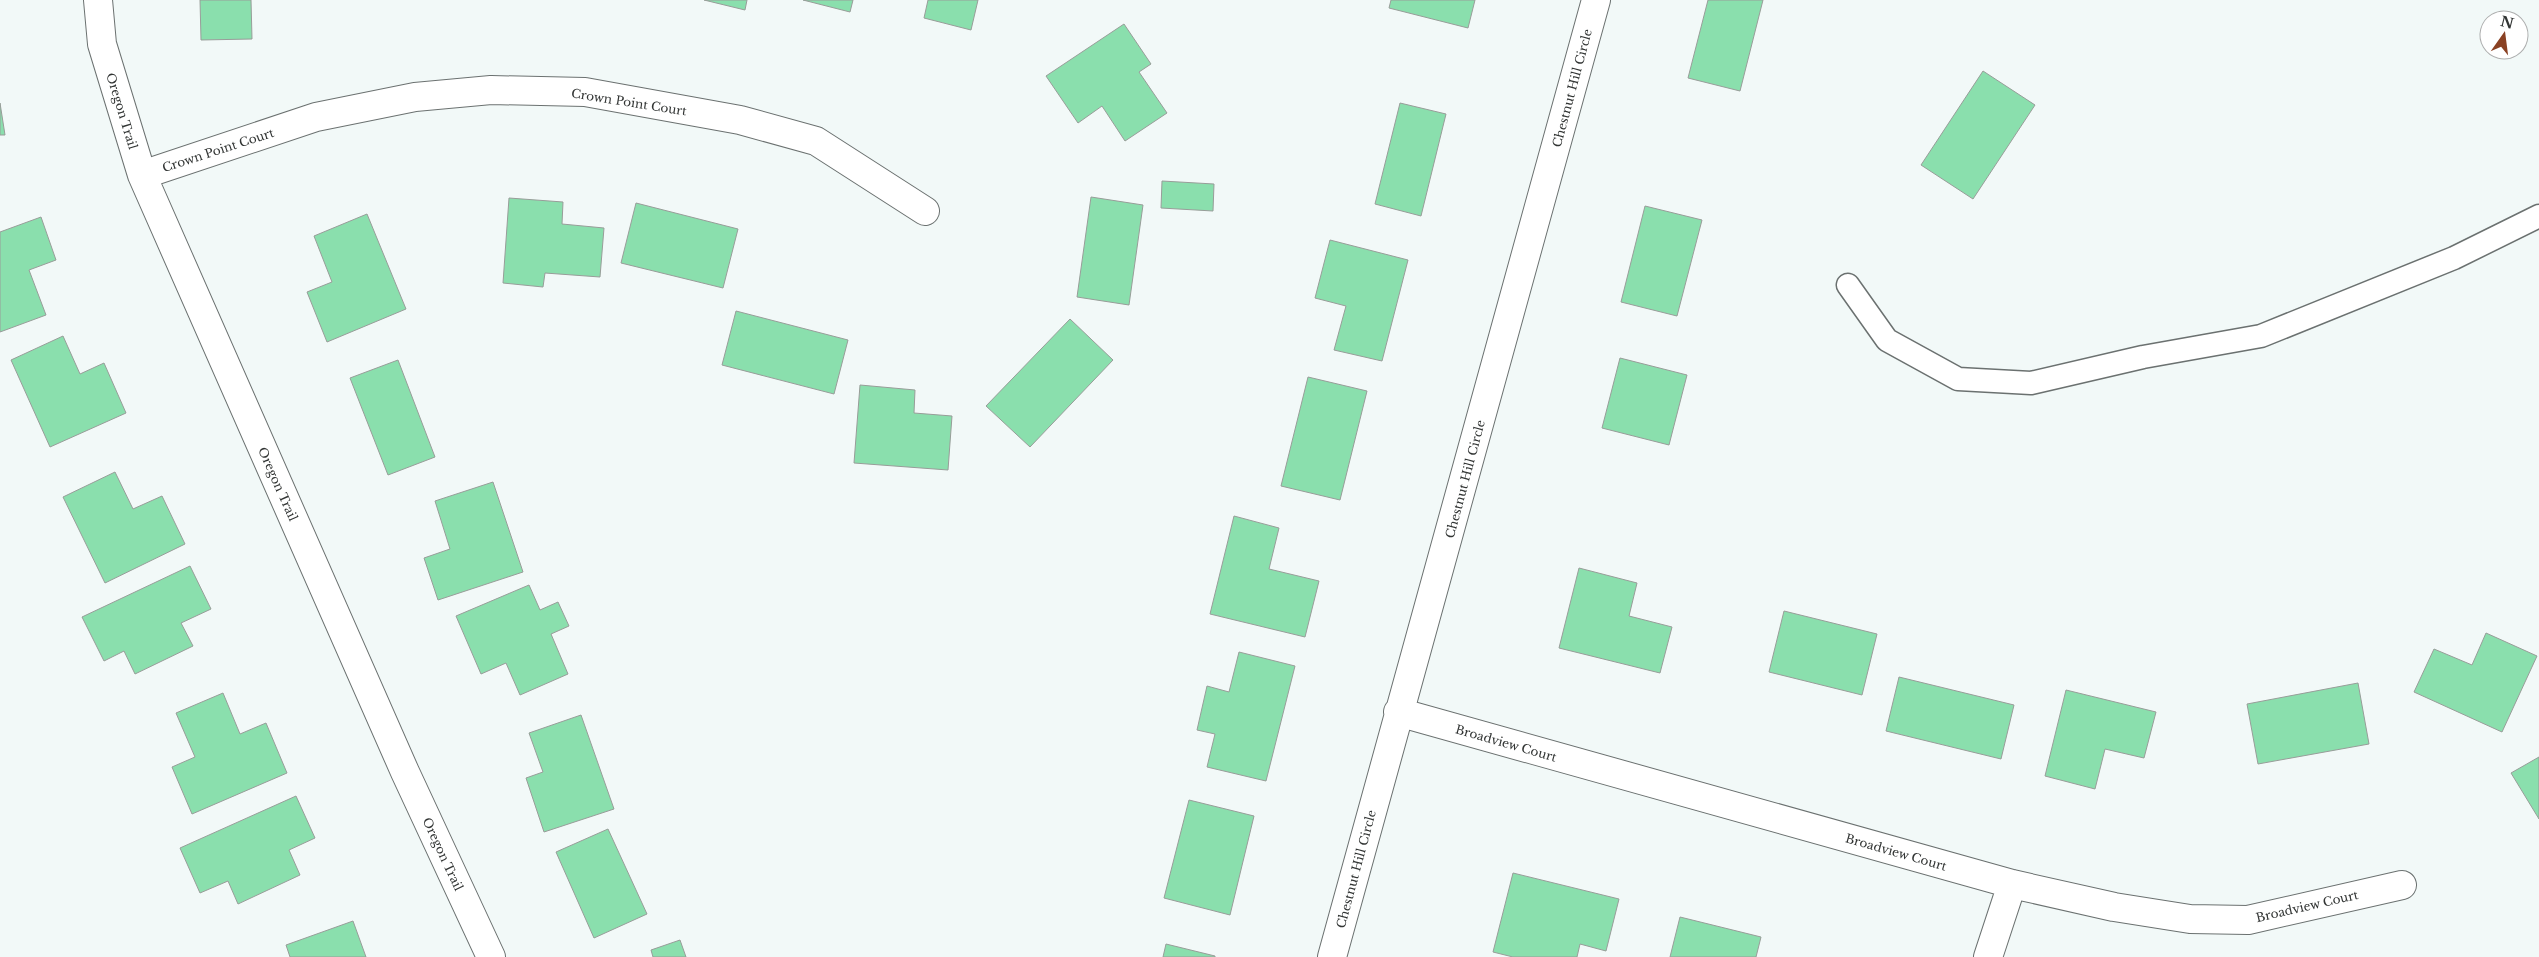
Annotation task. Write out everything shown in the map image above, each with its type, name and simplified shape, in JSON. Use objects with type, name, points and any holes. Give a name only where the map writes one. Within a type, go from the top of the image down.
[{"type":"street","name":"Oregon Trail","points":[[98,0],[102,44],[142,175],[405,772],[491,957]]},
{"type":"street","name":"Chestnut Hill Circle","points":[[1332,957],[1398,712],[1437,583],[1596,0]]},
{"type":"street","name":"Crown Point Court","points":[[142,175],[316,117],[414,97],[491,90],[584,92],[740,120],[816,141],[925,211]]},
{"type":"street","name":"Broadview Court","points":[[1398,712],[2012,884],[2114,907],[2190,919],[2248,920],[2402,885]]},
{"type":"street","points":[[1988,957],[2012,884]]},
{"type":"lane","points":[[1848,285],[1887,340],[1926,362],[1958,378],[2031,383],[2143,357],[2261,336],[2454,258],[2539,216]]},
{"type":"building","points":[[200,0],[251,0],[252,39],[201,40]]},
{"type":"building","points":[[704,0],[747,0],[745,10]]},
{"type":"building","points":[[803,0],[853,0],[850,12]]},
{"type":"building","points":[[928,0],[978,0],[971,30],[924,18]]},
{"type":"building","points":[[1391,0],[1475,0],[1468,28],[1389,8]]},
{"type":"building","points":[[1708,0],[1763,0],[1740,91],[1688,78]]},
{"type":"building","points":[[1124,24],[1151,64],[1139,72],[1167,113],[1125,141],[1102,106],[1078,123],[1046,76]]},
{"type":"building","points":[[1983,71],[2035,105],[1973,199],[1921,165]]},
{"type":"building","points":[[0,103],[5,135],[0,135]]},
{"type":"building","points":[[1400,103],[1446,114],[1421,216],[1375,204]]},
{"type":"building","points":[[1162,181],[1214,184],[1213,211],[1161,208]]},
{"type":"building","points":[[1091,197],[1143,205],[1129,305],[1077,297]]},
{"type":"building","points":[[509,198],[563,202],[562,224],[604,228],[600,277],[545,273],[543,287],[503,283]]},
{"type":"building","points":[[636,203],[738,229],[723,288],[621,263]]},
{"type":"building","points":[[1645,206],[1702,220],[1677,316],[1621,302]]},
{"type":"building","points":[[367,214],[406,309],[327,342],[307,292],[332,282],[314,236]]},
{"type":"building","points":[[41,217],[56,260],[29,270],[46,315],[0,332],[0,232]]},
{"type":"building","points":[[1330,240],[1408,260],[1382,361],[1334,350],[1346,306],[1315,298]]},
{"type":"building","points":[[736,311],[848,340],[834,394],[722,365]]},
{"type":"building","points":[[1070,319],[1113,360],[1030,447],[986,406]]},
{"type":"building","points":[[63,336],[80,374],[104,363],[126,413],[50,447],[11,360]]},
{"type":"building","points":[[1620,358],[1687,375],[1669,445],[1602,428]]},
{"type":"building","points":[[398,360],[435,457],[388,475],[350,378]]},
{"type":"building","points":[[1308,377],[1367,391],[1340,500],[1281,486]]},
{"type":"building","points":[[860,385],[915,390],[914,413],[952,416],[948,470],[854,463]]},
{"type":"building","points":[[115,472],[133,509],[162,496],[185,544],[105,583],[63,497]]},
{"type":"building","points":[[493,482],[523,572],[438,600],[424,558],[450,549],[435,501]]},
{"type":"building","points":[[1234,516],[1279,528],[1269,569],[1319,581],[1305,637],[1210,614]]},
{"type":"building","points":[[190,566],[211,609],[181,623],[193,646],[135,674],[124,651],[104,661],[82,617]]},
{"type":"building","points":[[1579,568],[1637,583],[1629,616],[1672,627],[1660,673],[1559,648]]},
{"type":"building","points":[[529,585],[540,610],[558,602],[569,626],[551,634],[568,674],[520,695],[506,663],[481,674],[456,616]]},
{"type":"building","points":[[1784,611],[1877,634],[1862,695],[1769,672]]},
{"type":"building","points":[[2486,633],[2537,656],[2502,732],[2414,692],[2434,649],[2472,665]]},
{"type":"building","points":[[1239,652],[1295,666],[1266,781],[1207,767],[1215,734],[1197,730],[1207,686],[1229,692]]},
{"type":"building","points":[[1899,677],[2014,705],[2001,759],[1886,731]]},
{"type":"building","points":[[2358,683],[2369,744],[2258,764],[2247,704]]},
{"type":"building","points":[[2066,690],[2156,712],[2144,758],[2105,749],[2095,789],[2045,776]]},
{"type":"building","points":[[223,693],[240,734],[266,723],[287,773],[192,814],[172,767],[195,757],[176,713]]},
{"type":"building","points":[[581,715],[614,809],[544,832],[526,778],[543,772],[529,733]]},
{"type":"building","points":[[2539,757],[2539,819],[2511,773]]},
{"type":"building","points":[[296,796],[315,838],[289,850],[300,875],[238,904],[228,881],[200,893],[180,848]]},
{"type":"building","points":[[1189,800],[1254,816],[1230,915],[1164,898]]},
{"type":"building","points":[[608,829],[647,914],[594,938],[556,852]]},
{"type":"building","points":[[1513,873],[1619,899],[1606,951],[1580,944],[1577,957],[1513,957],[1493,952]]},
{"type":"building","points":[[1680,917],[1761,937],[1756,957],[1670,957]]},
{"type":"building","points":[[353,921],[366,957],[290,957],[286,945]]},
{"type":"building","points":[[680,940],[686,957],[653,957],[651,950]]},
{"type":"building","points":[[1166,944],[1215,956],[1215,957],[1163,957]]}]
